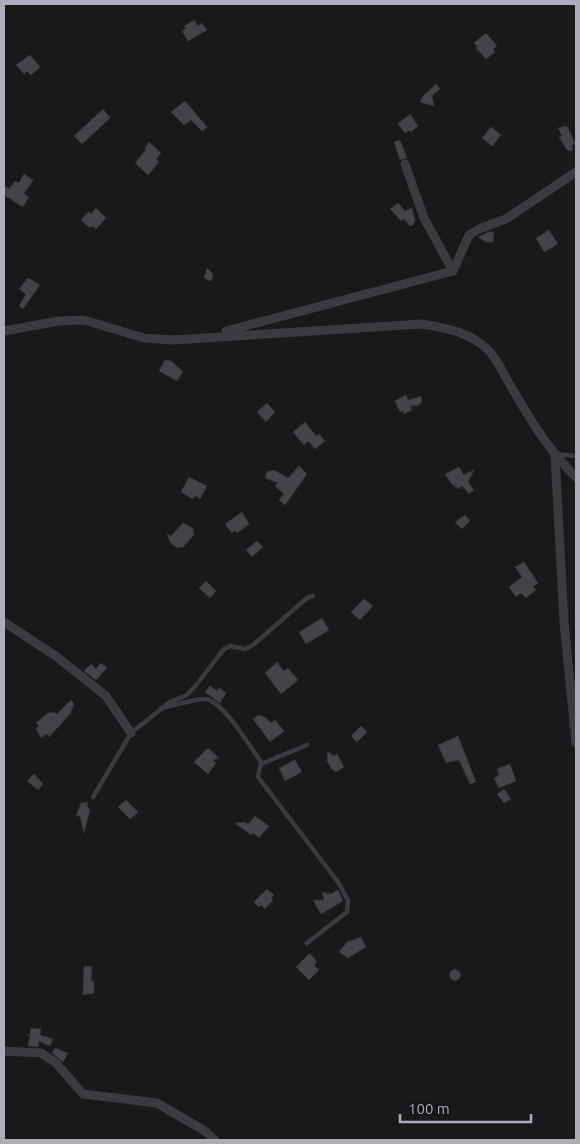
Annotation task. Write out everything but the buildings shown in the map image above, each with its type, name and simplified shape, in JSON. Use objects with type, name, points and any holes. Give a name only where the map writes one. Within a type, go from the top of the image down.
[{"type":"street","points":[[405,164],[424,218],[453,271]]},
{"type":"street","points":[[453,271],[469,236],[479,229],[506,219],[576,172]]},
{"type":"street","points":[[202,338],[453,271]]},
{"type":"street","points":[[4,331],[59,321],[84,320],[144,338],[174,340],[422,324],[447,328],[469,336],[489,351],[531,421],[555,454],[576,478]]},
{"type":"street","points":[[555,454],[564,622],[576,743]]},
{"type":"street","points":[[4,622],[57,657],[106,696],[131,733]]},
{"type":"street","points":[[4,1050],[41,1052],[56,1063],[82,1094],[157,1104],[205,1131],[216,1140]]},
{"type":"lane","points":[[555,454],[576,456]]},
{"type":"lane","points":[[93,797],[131,733],[161,708],[187,695],[224,649],[230,646],[245,649],[253,645],[307,598],[313,596]]},
{"type":"lane","points":[[161,708],[204,699],[215,702],[224,710],[261,764],[258,777],[338,882],[348,900],[346,912],[307,943]]},
{"type":"lane","points":[[261,764],[307,745]]}]
